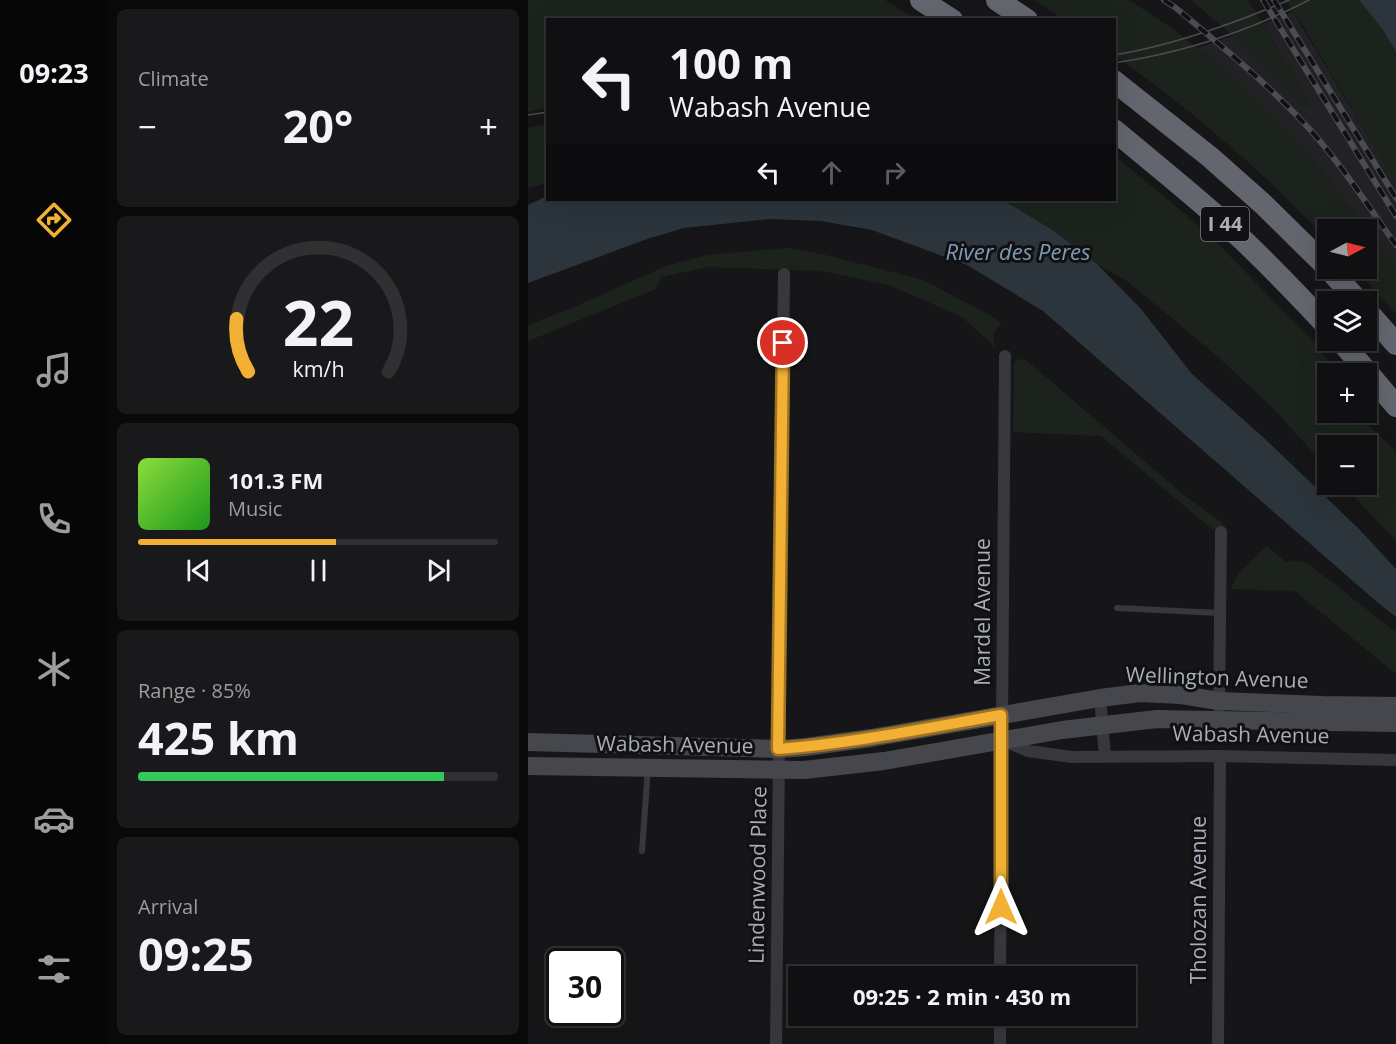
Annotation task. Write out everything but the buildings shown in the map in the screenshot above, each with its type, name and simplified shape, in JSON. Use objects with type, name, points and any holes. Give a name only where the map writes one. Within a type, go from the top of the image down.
[{"type":"highway","points":[[921,0],[949,18]]},
{"type":"highway","points":[[997,0],[1024,18]]},
{"type":"highway","name":"I 44","points":[[1116,83],[1210,157],[1263,204],[1317,257]]},
{"type":"highway","name":"I 44","points":[[1116,132],[1188,191],[1243,241],[1317,315]]},
{"type":"highway","name":"I 44","points":[[1338,279],[1349,291]]},
{"type":"highway","points":[[1377,322],[1396,344]]},
{"type":"highway","points":[[1349,351],[1396,406]]},
{"type":"main road","name":"Wellington Avenue","points":[[1001,715],[1140,693],[1180,695],[1219,701],[1396,706]]},
{"type":"main road","name":"Wabash Avenue","points":[[528,742],[778,749],[850,741],[1001,715]]},
{"type":"main road","name":"Wellington Avenue","points":[[1002,740],[1102,724],[1156,719],[1396,723]]},
{"type":"main road","name":"Wabash Avenue","points":[[528,766],[804,770],[884,761],[1002,740]]},
{"type":"street","name":"Lindenwood Place","points":[[776,1044],[784,274]]},
{"type":"street","name":"Mardel Avenue","points":[[1000,966],[1005,356]]},
{"type":"street","points":[[1219,720],[1221,532]]},
{"type":"street","points":[[1100,698],[1105,756]]},
{"type":"street","name":"Wabash Avenue","points":[[1002,740],[1028,751],[1072,757],[1220,756],[1396,760]]},
{"type":"street","name":"Tholozan Avenue","points":[[1218,1044],[1220,756]]},
{"type":"street","points":[[1000,1026],[1000,1044]]},
{"type":"lane","points":[[1117,608],[1220,613]]},
{"type":"lane","points":[[642,851],[648,768]]},
{"type":"shaded area","points":[[528,0],[885,0],[913,18],[546,18],[546,108],[528,112]]},
{"type":"shaded area","points":[[1034,0],[1129,0],[1173,29],[1214,61],[1259,102],[1294,138],[1359,219],[1317,219],[1317,229],[1226,142],[1116,57],[1116,18],[1061,18]]},
{"type":"shaded area","points":[[1190,0],[1248,0],[1310,106],[1303,104],[1234,37]]},
{"type":"shaded area","points":[[1285,0],[1359,0],[1383,30],[1396,52],[1396,179],[1386,166],[1303,26]]},
{"type":"shaded area","points":[[1293,12],[1396,179],[1396,269],[1377,244],[1377,219],[1359,219],[1294,138],[1214,61],[1197,48],[1233,36],[1306,107],[1307,98],[1263,24]]},
{"type":"shaded area","points":[[546,124],[546,183],[528,188],[528,128]]},
{"type":"shaded area","points":[[1116,157],[1221,247],[1313,341],[1317,346],[1317,351],[1321,351],[1330,363],[1317,363],[1317,423],[1367,423],[1396,451],[1396,541],[1352,495],[1377,495],[1377,435],[1317,435],[1317,457],[1273,408],[1218,357],[1128,282],[1097,264],[1054,231],[1000,201],[1116,201]]},
{"type":"shaded area","points":[[1377,244],[1396,269],[1396,314],[1364,279],[1377,279]]},
{"type":"shaded area","points":[[788,248],[826,255],[923,280],[1001,323],[993,335],[995,347],[962,317],[889,285],[823,271],[708,267],[661,277],[656,289],[528,341],[528,325],[666,266],[708,255]]},
{"type":"shaded area","points":[[1019,359],[1026,360],[1184,495],[1220,521],[1226,529],[1212,529],[1101,436],[1013,432],[1014,363]]},
{"type":"shaded area","points":[[1267,546],[1286,562],[1293,560],[1307,563],[1396,632],[1396,674],[1295,591],[1231,589],[1238,574]]},
{"type":"water","points":[[1359,0],[1396,0],[1396,52],[1383,30]]},
{"type":"water","name":"River des Peres","points":[[546,196],[546,201],[1000,201],[1054,231],[1097,264],[1141,309],[1192,374],[1317,489],[1317,495],[1324,495],[1359,529],[1396,569],[1396,617],[1043,311],[967,265],[872,230],[821,221],[769,219],[684,228],[647,239],[528,283],[528,205]]},
{"type":"tram line","points":[[1116,55],[1159,46],[1203,33],[1289,0]]},
{"type":"tram line","points":[[1116,63],[1190,47],[1263,22],[1309,0]]},
{"type":"tram line","points":[[528,115],[546,112]]},
{"type":"railway","points":[[1164,0],[1272,91],[1302,121],[1340,166],[1396,245]]},
{"type":"railway","points":[[1263,0],[1396,216]]},
{"type":"railway","points":[[1274,0],[1396,198]]},
{"type":"route","points":[[783,343],[778,749],[871,738],[1001,715],[1001,907]]}]
